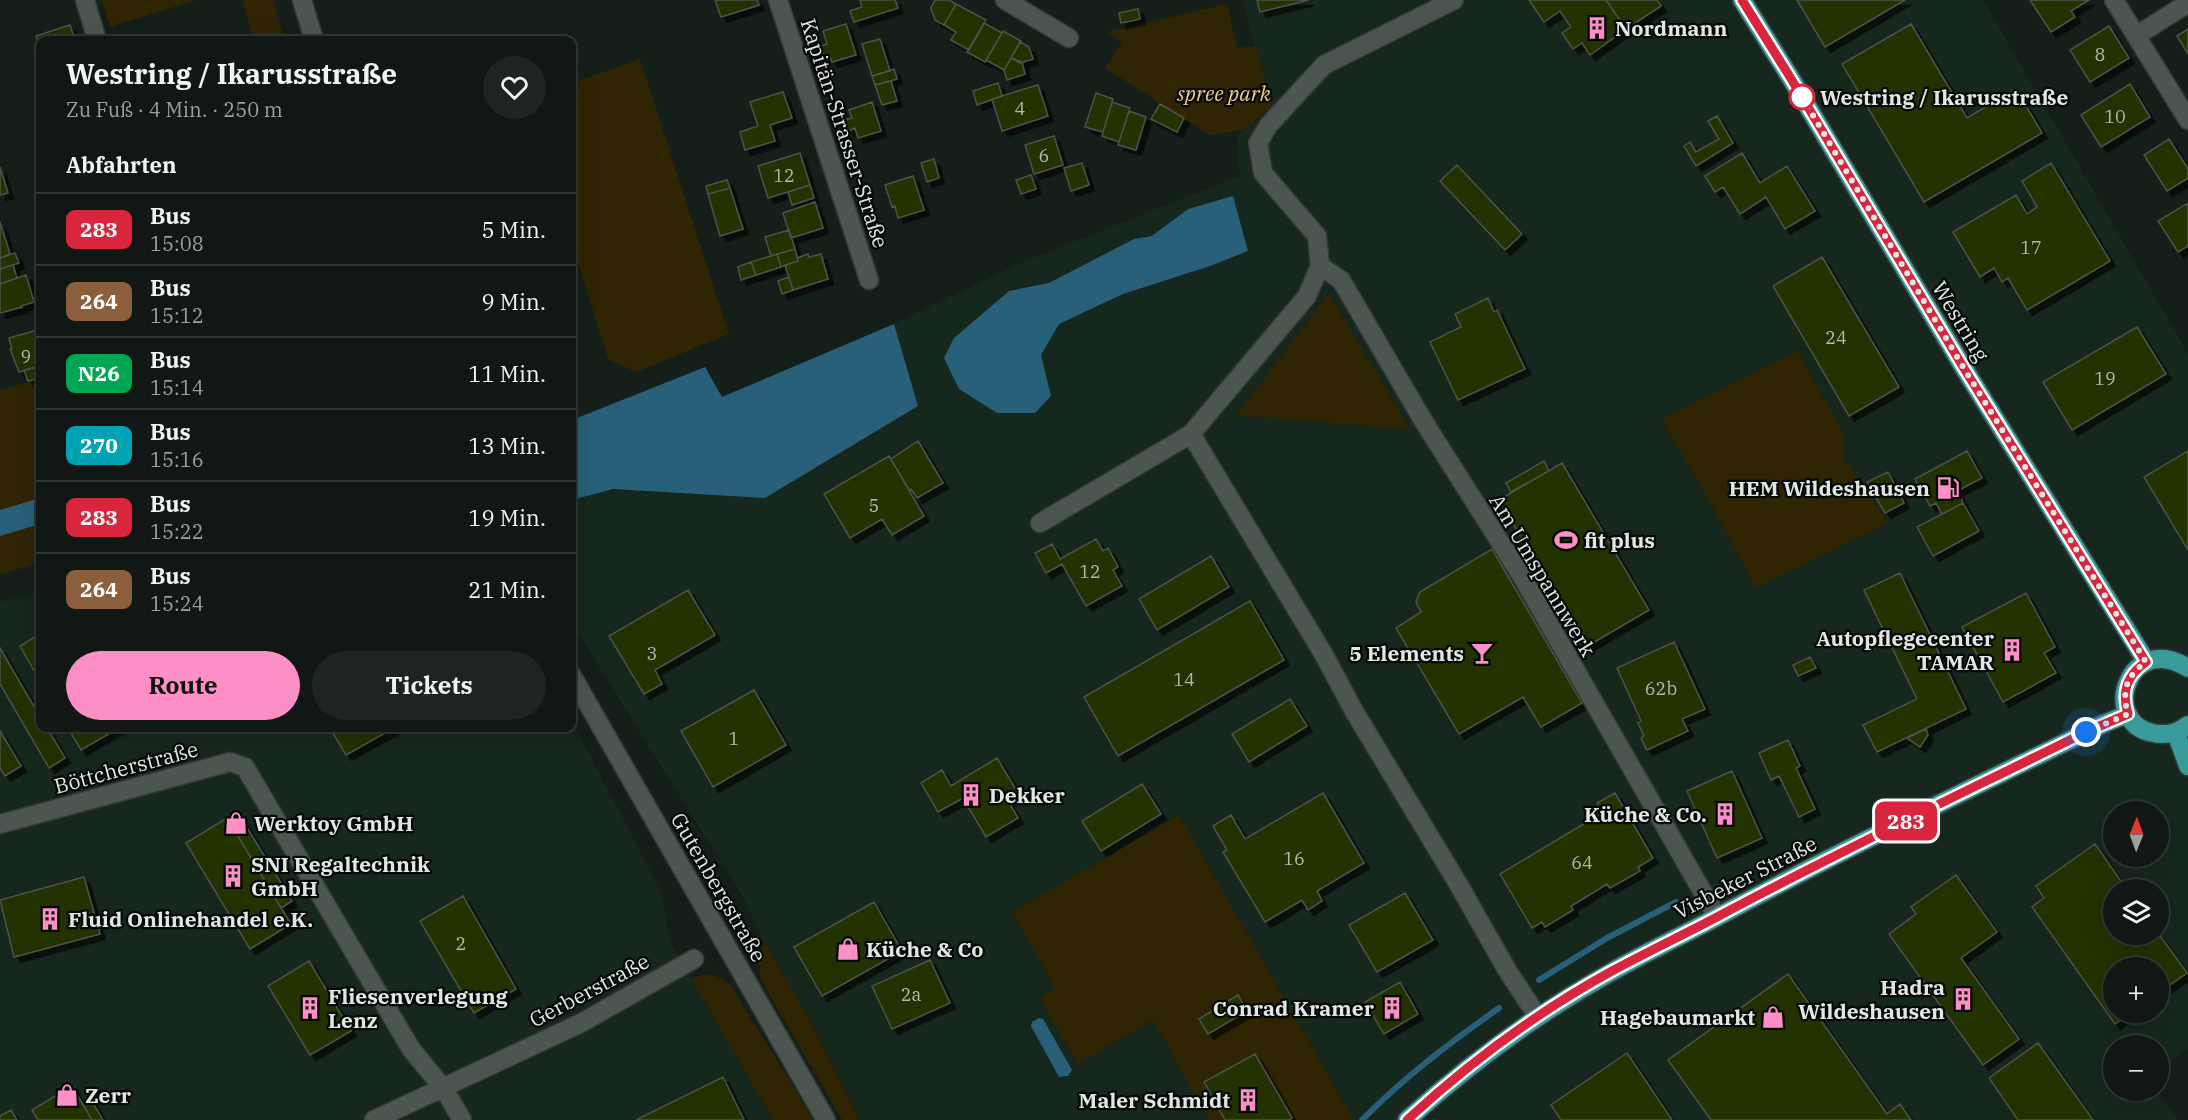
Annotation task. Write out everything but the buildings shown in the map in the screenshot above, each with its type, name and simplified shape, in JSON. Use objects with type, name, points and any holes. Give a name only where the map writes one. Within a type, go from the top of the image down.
[{"type":"main road","name":"Westring","points":[[1742,0],[1965,370],[2146,662]]},
{"type":"main road","points":[[2188,668],[2175,660],[2161,658],[2146,662],[2136,668],[2128,678],[2124,690],[2124,702],[2128,714],[2136,725],[2148,732],[2162,735],[2182,729],[2188,766]]},
{"type":"main road","name":"Visbeker Straße","points":[[1407,1120],[1442,1089],[1538,1017],[1611,972],[1814,866],[2086,732],[2128,714]]},
{"type":"street","points":[[86,0],[96,36]]},
{"type":"street","points":[[302,0],[313,36]]},
{"type":"street","name":"Kapitän-Strasser-Straße","points":[[778,0],[868,279]]},
{"type":"street","points":[[1005,0],[1069,38]]},
{"type":"street","points":[[1040,523],[1191,434],[1307,296],[1320,266],[1317,236],[1263,173],[1258,143],[1268,126],[1324,65],[1454,0]]},
{"type":"street","points":[[2114,0],[2188,120]]},
{"type":"street","points":[[2136,36],[2188,3]]},
{"type":"street","name":"Am Umspannwerk","points":[[1320,266],[1341,280],[1424,422],[1521,575],[1717,917]]},
{"type":"street","points":[[1191,434],[1324,655],[1354,711],[1507,970],[1538,1017]]},
{"type":"street","name":"Gutenbergstraße","points":[[576,683],[826,1120]]},
{"type":"street","name":"Böttcherstraße","points":[[0,824],[230,762],[245,766],[411,1049],[444,1089],[462,1120]]},
{"type":"street","name":"Gerberstraße","points":[[374,1120],[581,1023],[694,959]]},
{"type":"shaded area","points":[[1242,0],[1983,0],[2188,354],[2188,1049],[2169,1061],[2169,1035],[2103,1035],[2103,1101],[2165,1101],[2178,1120],[1354,1120],[1178,815],[1012,913],[1055,988],[1040,998],[1079,1065],[1154,1020],[1209,1120],[860,1120],[808,1016],[764,942],[745,900],[576,629],[576,499],[613,489],[765,498],[918,406],[894,324],[1025,261],[1240,176],[1237,136],[1272,106]]},
{"type":"shaded area","points":[[36,593],[36,732],[576,732],[576,729],[661,892],[670,941],[773,1120],[0,1120],[0,602]]},
{"type":"green space","points":[[102,0],[196,0],[110,27]]},
{"type":"green space","points":[[243,0],[273,0],[283,36],[252,36]]},
{"type":"green space","name":"spree park","points":[[1227,4],[1237,48],[1256,46],[1272,106],[1245,129],[1210,135],[1105,68],[1122,43],[1107,32]]},
{"type":"green space","points":[[640,59],[729,334],[636,372],[608,359],[576,256],[576,82]]},
{"type":"green space","points":[[1329,294],[1410,429],[1236,415]]},
{"type":"green space","points":[[1797,351],[1843,432],[1843,457],[1889,523],[1755,588],[1712,505],[1661,419]]},
{"type":"green space","points":[[36,380],[36,564],[0,574],[0,390]]},
{"type":"green space","points":[[1179,815],[1354,1120],[1209,1120],[1153,1020],[1078,1065],[1040,998],[1055,988],[1012,912]]},
{"type":"green space","points":[[764,942],[808,1016],[860,1120],[842,1120],[760,978],[759,956]]},
{"type":"green space","points":[[712,974],[729,983],[814,1120],[773,1120],[691,978]]},
{"type":"water","points":[[1233,196],[1248,251],[1210,266],[1123,294],[1059,324],[1041,355],[1051,396],[1035,413],[997,413],[959,389],[944,358],[954,338],[1009,291],[1049,283],[1134,239],[1152,236],[1188,209]]},
{"type":"water","points":[[894,324],[918,406],[765,498],[613,489],[576,499],[576,418],[705,367],[722,397]]},
{"type":"water","points":[[36,499],[36,525],[0,536],[0,510]]},
{"type":"water","points":[[1039,1018],[1043,1019],[1072,1070],[1068,1076],[1059,1077],[1031,1026],[1032,1022]]},
{"type":"waterway","points":[[1539,980],[1607,938],[1676,902]]},
{"type":"waterway","points":[[1362,1120],[1428,1061],[1499,1008]]},
{"type":"bus line","name":"283","points":[[1407,1120],[1495,1047],[1538,1017],[1611,972],[1773,886],[2086,732],[2128,714],[2124,702],[2124,690],[2128,678],[2136,668],[2146,662],[1965,370],[1742,0]]},
{"type":"place","name":"Nordmann","points":[[1597,28]]},
{"type":"place","name":"Westring / Ikarusstraße","points":[[1802,97]]},
{"type":"place","name":"HEM Wildeshausen","points":[[1948,488]]},
{"type":"place","name":"fit plus","points":[[1566,540]]},
{"type":"place","name":"Autopflegecenter TAMAR","points":[[2012,650]]},
{"type":"place","name":"5 Elements","points":[[1482,653]]},
{"type":"place","name":"Dekker","points":[[971,795]]},
{"type":"place","name":"Küche & Co.","points":[[1725,814]]},
{"type":"place","name":"Werktoy GmbH","points":[[236,823]]},
{"type":"place","name":"SNI Regaltechnik GmbH","points":[[233,876]]},
{"type":"place","name":"Fluid Onlinehandel e.K.","points":[[50,919]]},
{"type":"place","name":"Küche & Co","points":[[848,949]]},
{"type":"place","name":"Hadra Wildeshausen","points":[[1963,999]]},
{"type":"place","name":"Fliesenverlegung Lenz","points":[[310,1008]]},
{"type":"place","name":"Conrad Kramer","points":[[1392,1008]]},
{"type":"place","name":"Hagebaumarkt","points":[[1773,1017]]},
{"type":"place","name":"Zerr","points":[[67,1095]]},
{"type":"place","name":"Maler Schmidt","points":[[1248,1100]]},
{"type":"route","points":[[1802,97],[1965,370],[2146,662],[2136,668],[2128,678],[2124,690],[2124,702],[2128,714],[2086,732]]}]
